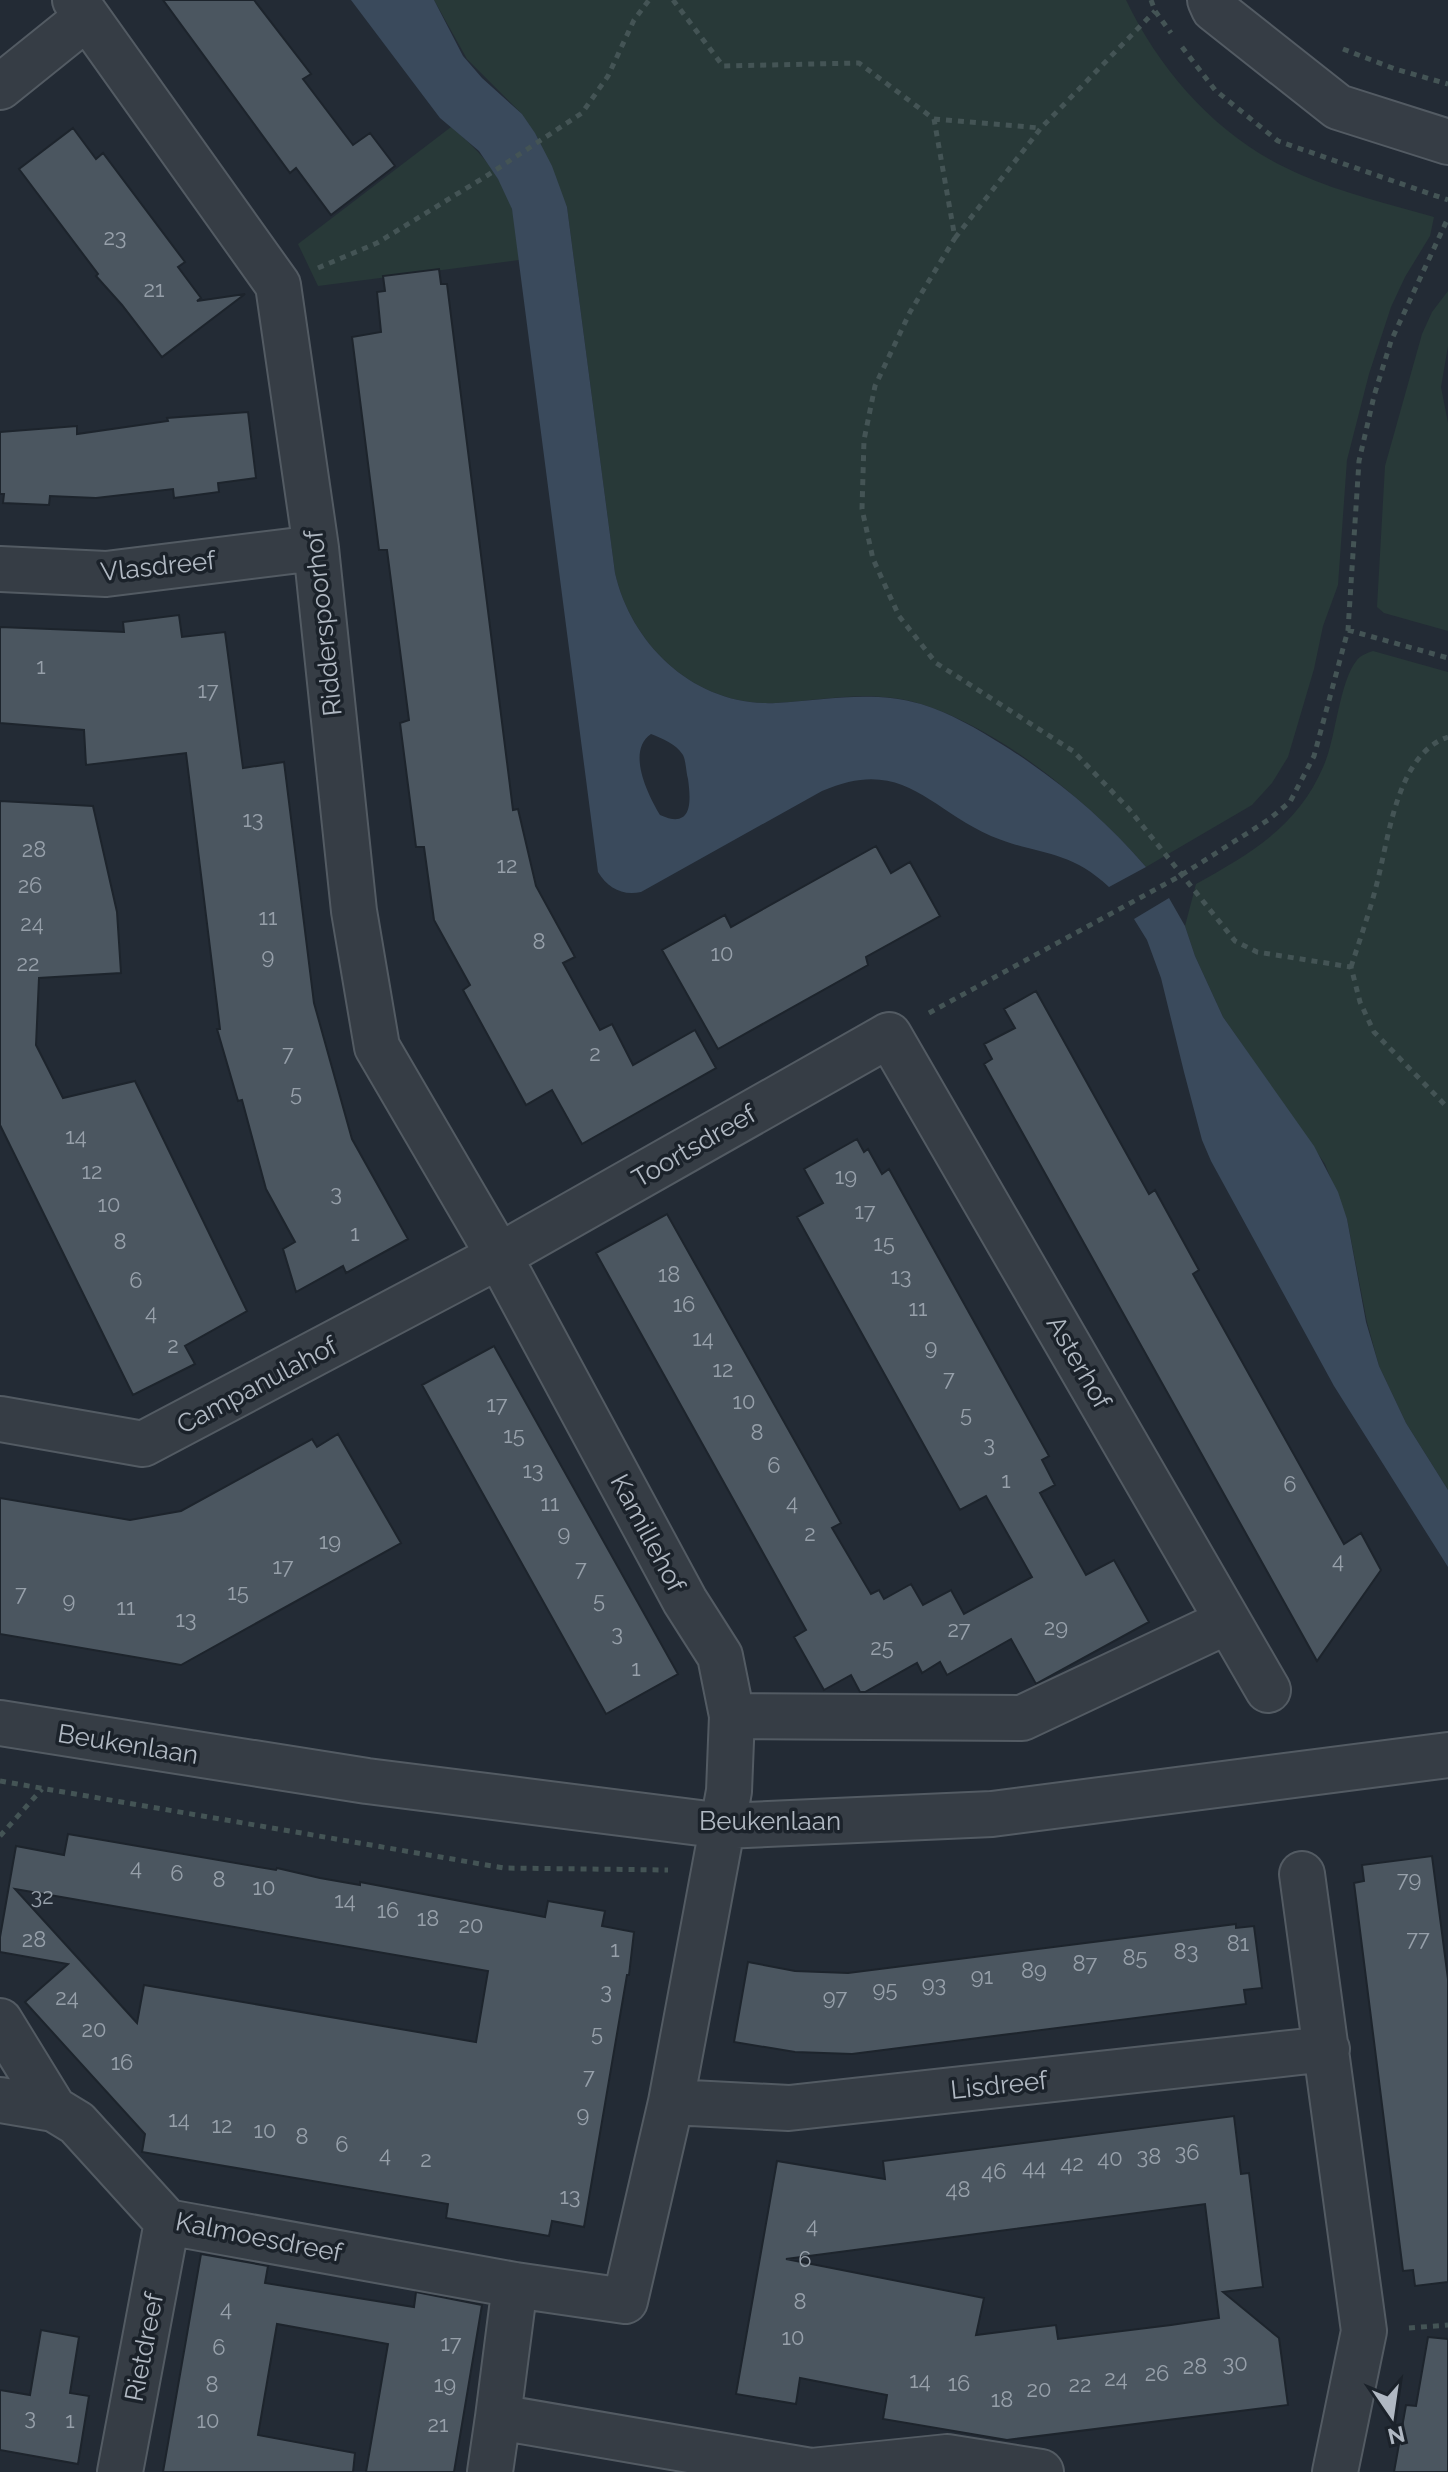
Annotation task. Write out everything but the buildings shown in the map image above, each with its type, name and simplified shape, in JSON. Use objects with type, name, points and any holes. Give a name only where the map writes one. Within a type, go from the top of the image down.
[{"type":"street","points":[[1210,0],[1214,9],[1338,107],[1448,142]]},
{"type":"street","name":"Ridderspoorhof","points":[[0,87],[81,8],[278,285],[316,548],[354,911],[377,1047],[499,1256]]},
{"type":"street","name":"Vlasdreef","points":[[0,569],[106,574],[316,548]]},
{"type":"street","name":"Toortsdreef","points":[[499,1256],[889,1035]]},
{"type":"street","name":"Asterhof","points":[[889,1035],[1268,1690]]},
{"type":"street","name":"Campanulahof","points":[[0,1419],[143,1444],[499,1256]]},
{"type":"street","name":"Kamillehof","points":[[499,1256],[685,1601],[720,1656],[732,1716],[729,1791],[724,1826]]},
{"type":"street","points":[[732,1716],[1022,1718],[1228,1621]]},
{"type":"street","name":"Beukenlaan","points":[[0,1723],[367,1781],[724,1826],[992,1814],[1448,1755]]},
{"type":"street","points":[[490,2472],[515,2285],[625,2301],[671,2102],[724,1826]]},
{"type":"street","points":[[1302,1874],[1364,2331],[1335,2472]]},
{"type":"street","name":"Kalmoesdreef","points":[[0,2021],[54,2109],[77,2123],[167,2222],[515,2285]]},
{"type":"street","name":"Lisdreef","points":[[671,2102],[789,2108],[1327,2049]]},
{"type":"street","points":[[0,2100],[54,2109]]},
{"type":"street","name":"Rietdreef","points":[[120,2472],[167,2222]]},
{"type":"street","points":[[498,2417],[811,2471],[947,2457],[1041,2472]]},
{"type":"path","points":[[278,285],[377,243],[582,113],[608,76],[634,20],[649,0]]},
{"type":"path","points":[[673,0],[723,66],[859,63],[934,119],[1041,128]]},
{"type":"path","points":[[1155,11],[1041,128],[955,238],[910,312],[875,386],[864,440],[862,509],[873,559],[899,616],[936,663],[1073,751],[1129,809],[1235,941],[1257,952],[1351,967]]},
{"type":"path","points":[[1334,43],[1395,69],[1448,84]]},
{"type":"path","points":[[934,119],[955,238]]},
{"type":"path","points":[[889,1035],[1180,876],[1268,820],[1290,802],[1314,756],[1348,630],[1359,461],[1374,396],[1391,341],[1448,218]]},
{"type":"path","points":[[1348,630],[1448,658]]},
{"type":"path","points":[[1448,737],[1433,742],[1409,771],[1392,818],[1376,886],[1351,967],[1360,1002],[1374,1032],[1448,1108]]},
{"type":"path","points":[[0,1836],[42,1789]]},
{"type":"shaded area","points":[[434,0],[1126,0],[1157,54],[1176,79],[1197,103],[1245,143],[1271,160],[1315,181],[1434,217],[1430,236],[1391,307],[1369,374],[1347,460],[1338,585],[1323,626],[1314,669],[1288,757],[1272,783],[1252,805],[1146,867],[1099,818],[1043,771],[983,731],[952,716],[921,704],[885,697],[747,702],[720,695],[672,667],[636,625],[615,573],[567,207],[539,140],[522,114],[467,59]]},
{"type":"shaded area","points":[[451,127],[479,153],[502,185],[514,215],[519,260],[318,286],[298,244]]},
{"type":"shaded area","points":[[1448,291],[1448,346],[1441,387],[1448,423],[1448,631],[1384,613],[1377,607],[1385,466],[1422,334],[1432,312]]},
{"type":"shaded area","points":[[1373,651],[1448,672],[1448,1490],[1406,1423],[1379,1366],[1347,1219],[1325,1164],[1223,1017],[1185,926],[1196,884],[1254,849],[1287,822],[1301,805],[1324,765],[1351,670],[1360,657]]},
{"type":"water","points":[[351,0],[434,0],[463,56],[522,114],[552,166],[567,207],[615,573],[636,625],[653,648],[672,667],[695,683],[720,695],[747,702],[885,698],[921,704],[943,712],[1003,745],[1061,786],[1114,832],[1146,867],[1109,887],[1094,874],[1066,859],[991,836],[912,790],[894,782],[873,779],[822,791],[641,892],[622,892],[606,882],[598,872],[512,209],[498,179],[479,151],[440,118]],"holes":[[[651,734],[673,744],[684,757],[689,804],[688,811],[679,819],[660,815],[642,773],[640,751]]]},
{"type":"water","points":[[1169,898],[1185,926],[1223,1017],[1314,1146],[1338,1192],[1347,1219],[1366,1322],[1379,1366],[1406,1423],[1448,1490],[1448,1567],[1334,1386],[1202,1140],[1161,978],[1147,940],[1134,919]]}]
